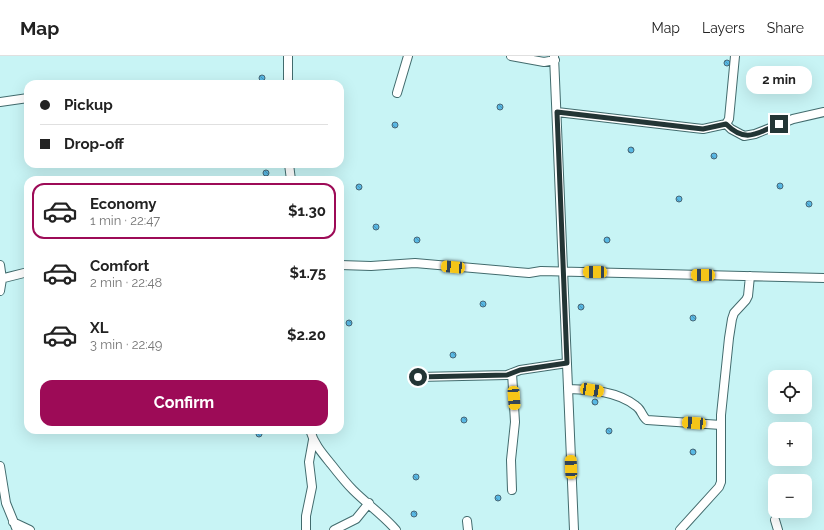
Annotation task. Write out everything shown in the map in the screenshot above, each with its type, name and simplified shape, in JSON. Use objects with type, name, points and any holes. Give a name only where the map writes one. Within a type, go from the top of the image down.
[{"type":"street","points":[[288,56],[288,80]]},
{"type":"street","points":[[397,93],[408,56]]},
{"type":"street","points":[[511,56],[544,62],[555,58],[574,530]]},
{"type":"street","points":[[557,112],[703,129],[726,124],[729,119],[735,56]]},
{"type":"street","points":[[0,102],[24,99]]},
{"type":"street","points":[[726,124],[737,133],[744,136],[755,134],[793,119],[824,112]]},
{"type":"street","points":[[344,265],[371,266],[415,263],[529,273],[541,271],[824,278]]},
{"type":"street","points":[[0,266],[0,291]]},
{"type":"street","points":[[1,279],[24,273]]},
{"type":"street","points":[[680,530],[720,485],[721,425],[729,338],[732,319],[738,308],[746,300],[750,276]]},
{"type":"street","points":[[418,377],[459,377],[512,373],[520,370],[567,363]]},
{"type":"street","points":[[512,373],[515,428],[511,460],[512,490]]},
{"type":"street","points":[[568,389],[592,390],[624,398],[639,408],[644,418],[647,420],[721,425]]},
{"type":"street","points":[[311,434],[320,451],[344,481],[396,530]]},
{"type":"street","points":[[306,530],[306,516],[312,487],[310,462],[313,440]]},
{"type":"street","points":[[0,466],[6,503],[17,530]]},
{"type":"street","points":[[334,530],[356,519],[369,504]]},
{"type":"street","points":[[775,520],[778,530]]},
{"type":"street","points":[[467,521],[468,530]]},
{"type":"street","points":[[13,522],[30,530]]},
{"type":"building","points":[[727,60],[730,63],[727,66],[724,63]]},
{"type":"building","points":[[763,69],[766,72],[763,75],[760,72]]},
{"type":"building","points":[[260,76],[264,76],[264,80],[260,80]]},
{"type":"building","points":[[500,104],[503,107],[500,110],[497,107]]},
{"type":"building","points":[[395,122],[398,125],[395,128],[392,125]]},
{"type":"building","points":[[631,147],[634,150],[631,153],[628,150]]},
{"type":"building","points":[[714,153],[717,156],[714,159],[711,156]]},
{"type":"building","points":[[266,170],[269,173],[266,176],[263,173]]},
{"type":"building","points":[[780,183],[783,186],[780,189],[777,186]]},
{"type":"building","points":[[359,184],[362,187],[359,190],[356,187]]},
{"type":"building","points":[[679,196],[682,199],[679,202],[676,199]]},
{"type":"building","points":[[809,201],[812,204],[809,207],[806,204]]},
{"type":"building","points":[[376,224],[379,227],[376,230],[373,227]]},
{"type":"building","points":[[417,237],[420,240],[417,243],[414,240]]},
{"type":"building","points":[[607,237],[610,240],[607,243],[604,240]]},
{"type":"building","points":[[483,301],[486,304],[483,307],[480,304]]},
{"type":"building","points":[[581,304],[584,307],[581,310],[578,307]]},
{"type":"building","points":[[693,315],[696,318],[693,321],[690,318]]},
{"type":"building","points":[[349,320],[352,323],[349,326],[346,323]]},
{"type":"building","points":[[453,352],[456,355],[453,358],[450,355]]},
{"type":"building","points":[[595,399],[598,402],[595,405],[592,402]]},
{"type":"building","points":[[464,417],[467,420],[464,423],[461,420]]},
{"type":"building","points":[[609,428],[612,431],[609,434],[606,431]]},
{"type":"building","points":[[256,434],[262,434],[259,437]]},
{"type":"building","points":[[693,449],[696,452],[693,455],[690,452]]},
{"type":"building","points":[[416,474],[419,477],[416,480],[413,477]]},
{"type":"building","points":[[498,495],[501,498],[498,501],[495,498]]},
{"type":"building","points":[[414,511],[417,514],[414,517],[411,514]]},
{"type":"route","points":[[418,377],[507,375],[515,371],[567,363],[557,112],[703,129],[726,124],[731,129],[744,136],[755,134],[779,124]]}]
